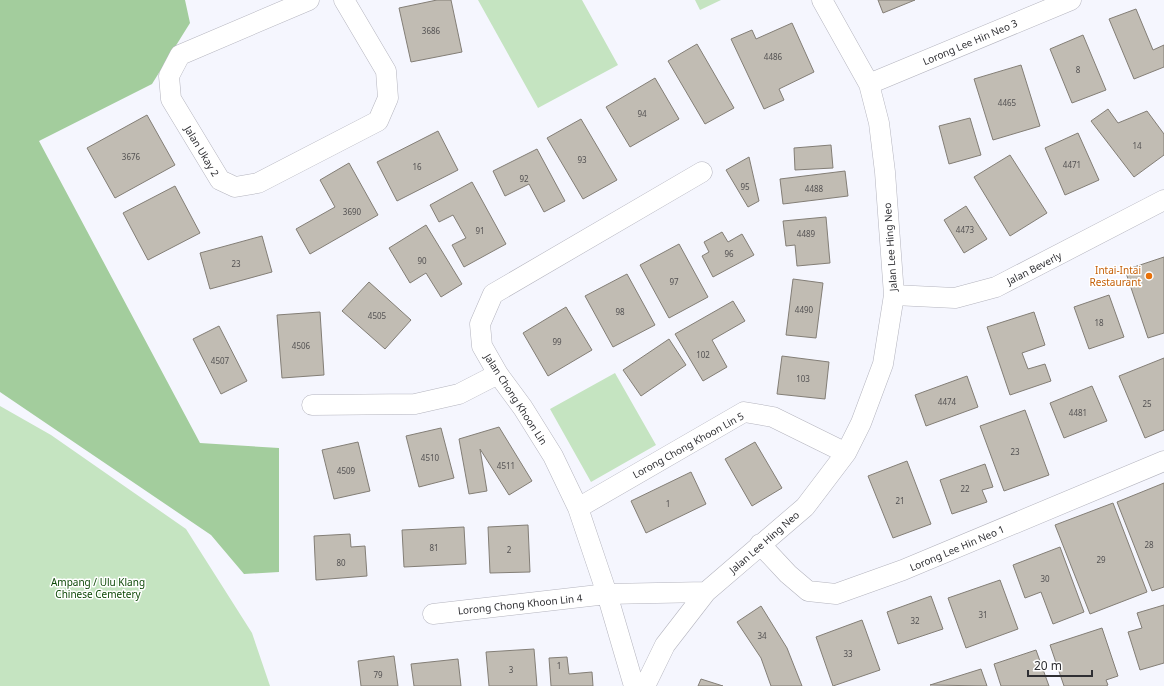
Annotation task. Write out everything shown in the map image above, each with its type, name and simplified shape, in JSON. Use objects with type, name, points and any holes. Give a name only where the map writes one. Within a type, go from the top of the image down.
[{"type":"street","name":"Jalan Ukay 2","points":[[309,0],[180,55],[169,76],[171,99],[220,180],[234,187],[258,183],[378,121],[388,98],[386,71],[344,0]]},
{"type":"street","name":"Jalan Lee Hing Neo","points":[[645,686],[665,645],[706,592],[804,507],[846,453],[861,423],[882,364],[894,295],[885,172],[879,124],[869,84],[822,0]]},
{"type":"street","name":"Lorong Lee Hin Neo 3","points":[[869,84],[1071,0]]},
{"type":"street","name":"Jalan Chong Khoon Lin","points":[[634,686],[607,594],[578,508],[552,456],[523,408],[498,374],[482,346],[480,324],[493,294],[702,172]]},
{"type":"street","name":"Jalan Beverly","points":[[894,295],[955,298],[996,287],[1164,200]]},
{"type":"street","points":[[312,405],[415,404],[459,394],[498,374]]},
{"type":"street","name":"Lorong Chong Khoon Lin 5","points":[[578,508],[744,412],[773,416],[846,453]]},
{"type":"street","name":"Lorong Lee Hin Neo 1","points":[[760,544],[788,574],[808,591],[836,594],[903,570],[1164,461]]},
{"type":"street","name":"Lorong Chong Khoon Lin 4","points":[[433,614],[607,594],[706,592]]},
{"type":"green space","points":[[0,0],[185,0],[190,23],[152,84],[39,141],[200,443],[279,448],[279,572],[244,574],[211,535],[0,392]]},
{"type":"green space","points":[[478,0],[582,0],[618,65],[538,108]]},
{"type":"green space","points":[[695,0],[721,0],[700,10]]},
{"type":"green space","points":[[615,373],[656,445],[591,482],[550,409]]},
{"type":"green space","name":"Ampang / Ulu Klang Chinese Cemetery","points":[[0,406],[51,435],[186,529],[252,633],[270,686],[0,686]]},
{"type":"building","points":[[437,0],[451,0],[462,52],[411,62],[399,8]]},
{"type":"building","points":[[878,0],[915,0],[883,13]]},
{"type":"building","points":[[1136,9],[1153,50],[1164,45],[1164,67],[1134,79],[1109,19]]},
{"type":"building","points":[[792,23],[814,72],[779,89],[784,100],[764,109],[731,39],[752,30],[756,39]]},
{"type":"building","points":[[1083,35],[1106,90],[1072,103],[1050,49]]},
{"type":"building","points":[[697,44],[734,108],[705,124],[668,61]]},
{"type":"building","points":[[1021,65],[1040,126],[993,140],[974,79]]},
{"type":"building","points":[[655,78],[679,119],[630,147],[606,107]]},
{"type":"building","points":[[1108,109],[1118,123],[1147,111],[1164,134],[1164,155],[1134,177],[1091,121]]},
{"type":"building","points":[[147,115],[175,165],[115,198],[87,148]]},
{"type":"building","points":[[970,118],[981,155],[949,164],[939,126]]},
{"type":"building","points":[[581,119],[617,180],[583,199],[547,138]]},
{"type":"building","points":[[438,131],[458,170],[397,201],[377,162]]},
{"type":"building","points":[[1078,133],[1099,180],[1065,195],[1045,148]]},
{"type":"building","points":[[831,145],[833,168],[795,170],[794,148]]},
{"type":"building","points":[[537,149],[565,201],[544,212],[529,184],[505,196],[493,171]]},
{"type":"building","points":[[1010,155],[1047,213],[1010,236],[974,177]]},
{"type":"building","points":[[749,157],[759,201],[748,207],[726,170]]},
{"type":"building","points":[[349,163],[378,215],[310,254],[296,229],[335,207],[320,180]]},
{"type":"building","points":[[845,171],[848,196],[783,204],[780,179]]},
{"type":"building","points":[[472,182],[506,244],[464,267],[452,245],[466,238],[453,215],[439,222],[430,205]]},
{"type":"building","points":[[175,186],[200,233],[148,260],[123,213]]},
{"type":"building","points":[[966,206],[987,239],[964,253],[944,220]]},
{"type":"building","points":[[826,217],[830,263],[797,266],[795,245],[786,246],[783,221]]},
{"type":"building","points":[[426,225],[462,284],[441,297],[426,273],[410,283],[389,248]]},
{"type":"building","points":[[722,232],[728,242],[742,234],[754,255],[713,277],[702,256],[709,252],[704,242]]},
{"type":"building","points":[[262,236],[272,272],[210,289],[200,253]]},
{"type":"building","points":[[679,244],[708,297],[669,318],[640,265]]},
{"type":"building","points":[[1164,257],[1164,333],[1148,338],[1125,270]]},
{"type":"building","points":[[627,274],[655,325],[613,347],[585,296]]},
{"type":"building","points":[[793,279],[823,283],[816,338],[786,335]]},
{"type":"building","points":[[369,282],[411,320],[385,349],[342,311]]},
{"type":"building","points":[[1109,295],[1124,337],[1089,349],[1074,307]]},
{"type":"building","points":[[733,301],[745,321],[712,340],[727,367],[703,381],[675,334]]},
{"type":"building","points":[[566,307],[592,350],[548,376],[523,333]]},
{"type":"building","points":[[320,312],[324,375],[282,378],[277,315]]},
{"type":"building","points":[[1034,312],[1045,345],[1022,353],[1028,369],[1045,364],[1051,381],[1010,395],[987,327]]},
{"type":"building","points":[[219,326],[247,381],[221,394],[193,339]]},
{"type":"building","points":[[669,339],[686,365],[641,396],[623,370]]},
{"type":"building","points":[[782,356],[829,362],[825,399],[777,394]]},
{"type":"building","points":[[1164,358],[1164,430],[1145,438],[1119,376]]},
{"type":"building","points":[[967,376],[978,407],[926,426],[915,395]]},
{"type":"building","points":[[1092,386],[1107,421],[1064,438],[1050,403]]},
{"type":"building","points":[[1025,410],[1049,475],[1004,491],[980,426]]},
{"type":"building","points":[[499,427],[532,481],[509,495],[480,449],[487,491],[469,494],[459,439]]},
{"type":"building","points":[[441,428],[454,478],[419,487],[406,436]]},
{"type":"building","points":[[358,442],[370,491],[334,499],[322,450]]},
{"type":"building","points":[[755,442],[782,488],[752,506],[725,459]]},
{"type":"building","points":[[907,461],[931,524],[893,538],[868,476]]},
{"type":"building","points":[[985,464],[993,487],[982,490],[987,502],[952,514],[940,480]]},
{"type":"building","points":[[691,472],[706,504],[646,533],[631,501]]},
{"type":"building","points":[[1164,483],[1164,587],[1152,591],[1117,502]]},
{"type":"building","points":[[1113,503],[1147,592],[1090,614],[1055,525]]},
{"type":"building","points":[[528,525],[530,572],[490,573],[488,527]]},
{"type":"building","points":[[464,527],[466,564],[404,567],[402,530]]},
{"type":"building","points":[[350,534],[351,547],[365,546],[367,576],[316,580],[314,536]]},
{"type":"building","points":[[1060,547],[1084,612],[1053,624],[1041,592],[1025,598],[1013,565]]},
{"type":"building","points":[[1000,580],[1018,629],[966,648],[948,598]]},
{"type":"building","points":[[931,596],[943,629],[898,644],[887,612]]},
{"type":"building","points":[[1164,605],[1164,663],[1140,670],[1128,632],[1142,628],[1137,613]]},
{"type":"building","points":[[761,606],[787,648],[802,686],[771,686],[761,658],[737,622]]},
{"type":"building","points":[[862,620],[880,670],[833,686],[816,637]]},
{"type":"building","points":[[1102,628],[1118,676],[1106,680],[1108,685],[1106,686],[1064,686],[1050,645]]},
{"type":"building","points":[[534,649],[537,686],[489,686],[486,652]]},
{"type":"building","points":[[1036,650],[1049,686],[1001,686],[994,664]]},
{"type":"building","points":[[394,656],[398,686],[361,686],[358,661]]},
{"type":"building","points":[[567,657],[569,674],[592,672],[593,686],[551,686],[549,658]]},
{"type":"building","points":[[458,659],[461,686],[414,686],[411,664]]},
{"type":"building","points":[[981,669],[987,686],[930,685]]},
{"type":"building","points":[[701,679],[723,686],[698,686]]},
{"type":"place","name":"Intai-Intai Restaurant","points":[[1149,276]]}]
